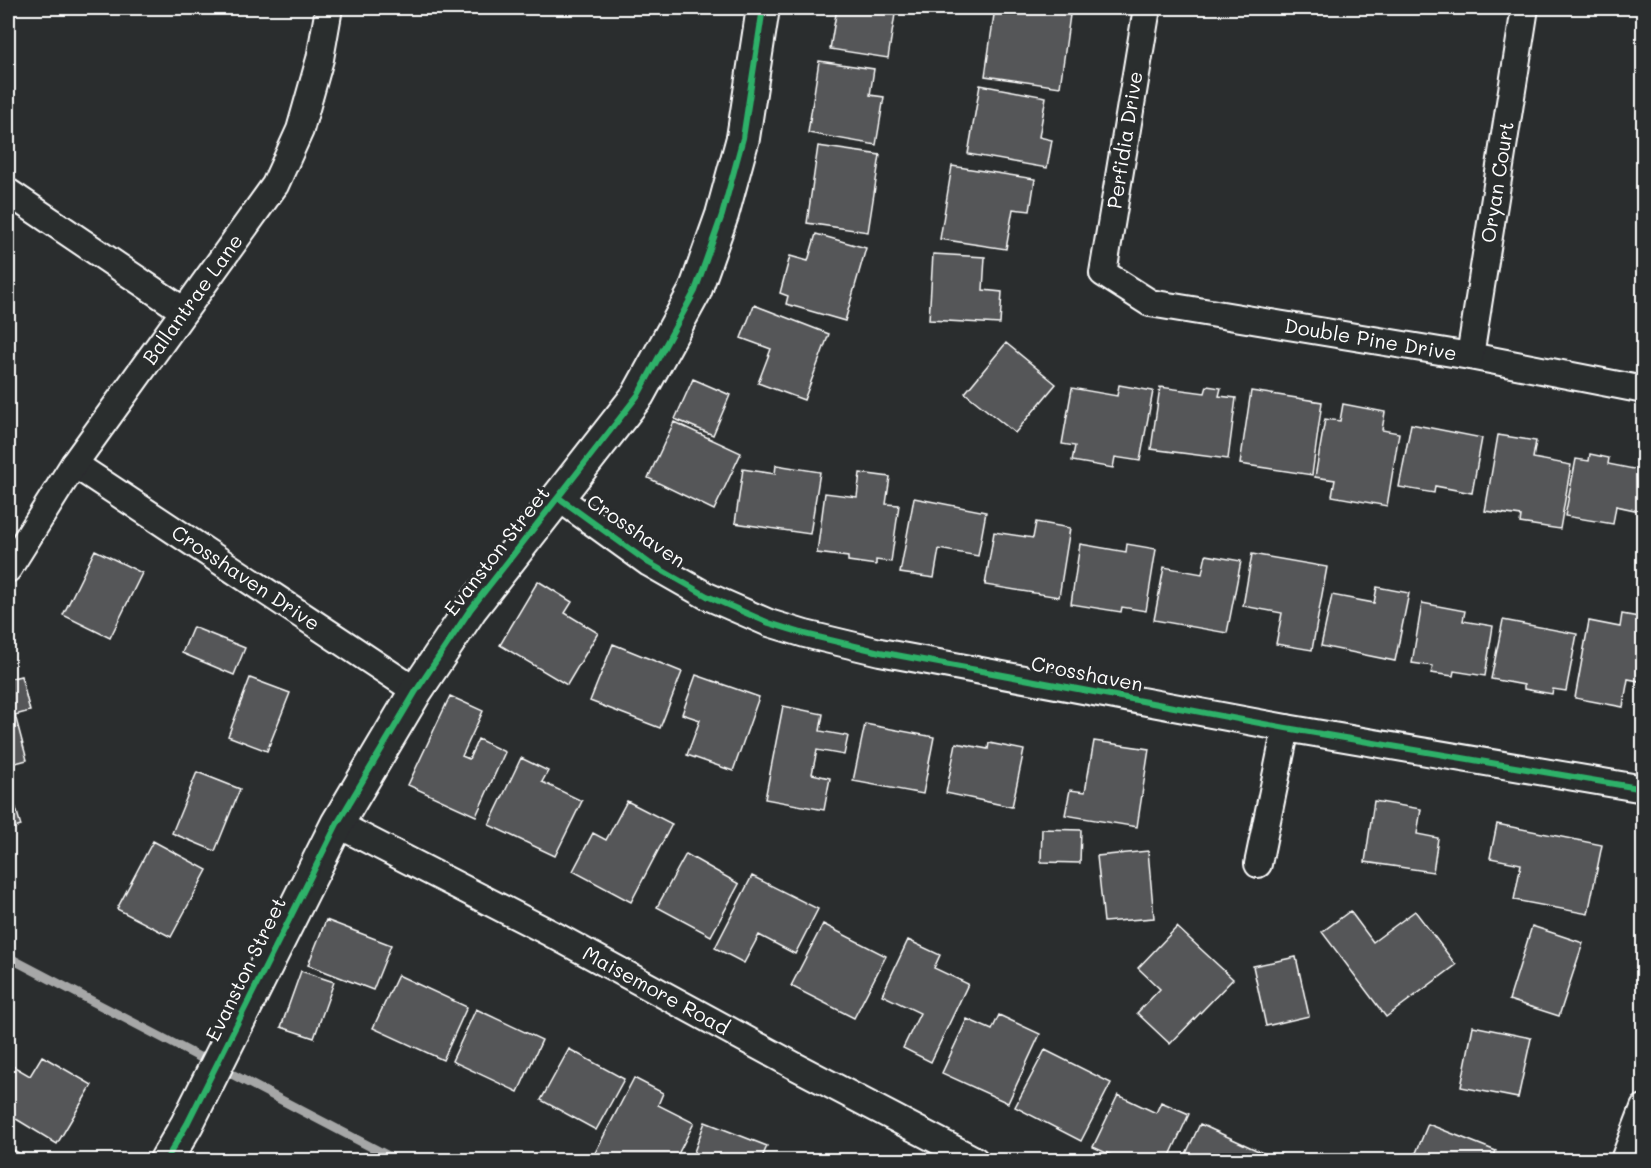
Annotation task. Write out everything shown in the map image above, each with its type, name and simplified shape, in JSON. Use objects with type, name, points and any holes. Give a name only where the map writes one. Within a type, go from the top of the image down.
[{"type":"street","name":"Ballantrae Lane","points":[[8,569],[74,464],[275,185],[300,130],[320,59],[329,8]]},
{"type":"street","name":"Evanston Street","points":[[166,1161],[187,1124],[337,825],[416,691],[470,610],[638,394],[695,291],[722,215],[743,138],[764,8]]},
{"type":"street","name":"Perfidia Drive","points":[[1103,273],[1147,8]]},
{"type":"street","name":"Oryan Court","points":[[1470,357],[1525,8]]},
{"type":"street","points":[[8,192],[184,311]]},
{"type":"street","name":"Double Pine Drive","points":[[1103,273],[1150,303],[1470,357],[1644,390]]},
{"type":"street","name":"Crosshaven Drive","points":[[74,464],[416,691]]},
{"type":"street","name":"Crosshaven","points":[[559,498],[649,563],[707,596],[769,623],[805,634],[880,652],[1286,728],[1644,789]]},
{"type":"street","points":[[1258,864],[1286,728]]},
{"type":"street","name":"Maisemore Road","points":[[337,825],[552,934],[975,1161]]},
{"type":"street","points":[[1624,1161],[1644,1108]]},
{"type":"building","points":[[837,8],[896,8],[888,58],[830,49]]},
{"type":"building","points":[[995,8],[1022,8],[1070,15],[1060,87],[985,76]]},
{"type":"building","points":[[819,61],[874,69],[870,95],[884,97],[876,145],[808,133]]},
{"type":"building","points":[[980,85],[1046,97],[1039,137],[1052,140],[1047,168],[968,154]]},
{"type":"building","points":[[818,146],[880,155],[868,232],[807,223]]},
{"type":"building","points":[[952,166],[1035,179],[1030,211],[1013,209],[1006,249],[940,239]]},
{"type":"building","points":[[816,234],[866,248],[845,321],[786,304],[788,296],[780,293],[790,256],[808,261]]},
{"type":"building","points":[[933,254],[985,257],[983,290],[1002,292],[1000,324],[929,320]]},
{"type":"building","points":[[754,305],[829,334],[804,400],[758,383],[771,349],[741,338]]},
{"type":"building","points":[[1006,343],[1056,384],[1015,433],[965,393]]},
{"type":"building","points":[[693,379],[730,395],[713,435],[675,419]]},
{"type":"building","points":[[1119,385],[1153,391],[1140,461],[1115,457],[1113,468],[1072,461],[1075,446],[1062,444],[1072,388],[1117,396]]},
{"type":"building","points":[[1207,386],[1221,388],[1219,396],[1236,398],[1228,459],[1151,449],[1160,387],[1205,393]]},
{"type":"building","points":[[1251,391],[1322,402],[1312,475],[1240,464]]},
{"type":"building","points":[[1343,404],[1385,412],[1382,430],[1399,433],[1387,506],[1332,496],[1335,480],[1315,477],[1325,419],[1340,421]]},
{"type":"building","points":[[674,422],[741,453],[714,510],[648,478]]},
{"type":"building","points":[[1411,424],[1482,438],[1472,493],[1435,486],[1434,493],[1399,487]]},
{"type":"building","points":[[1498,435],[1536,441],[1533,458],[1571,465],[1560,529],[1520,523],[1521,516],[1485,511]]},
{"type":"building","points":[[1590,454],[1609,458],[1608,464],[1644,471],[1644,512],[1616,506],[1613,524],[1565,516],[1576,459],[1589,461]]},
{"type":"building","points":[[776,465],[820,472],[810,534],[735,523],[743,469],[775,474]]},
{"type":"building","points":[[860,473],[890,477],[886,504],[899,505],[891,562],[876,560],[876,565],[848,561],[848,557],[817,553],[825,493],[857,497]]},
{"type":"building","points":[[914,498],[986,512],[978,556],[939,549],[934,578],[900,573]]},
{"type":"building","points":[[1036,522],[1070,528],[1059,597],[985,585],[994,532],[1033,538]]},
{"type":"building","points":[[1080,544],[1126,552],[1127,544],[1156,549],[1146,611],[1122,607],[1121,612],[1071,604]]},
{"type":"building","points":[[95,550],[142,573],[110,638],[63,615]]},
{"type":"building","points":[[1252,554],[1327,567],[1312,650],[1276,644],[1282,613],[1243,606]]},
{"type":"building","points":[[1206,555],[1241,561],[1227,633],[1154,620],[1164,567],[1202,574]]},
{"type":"building","points":[[538,581],[572,602],[565,613],[598,633],[567,685],[500,645]]},
{"type":"building","points":[[1377,587],[1409,593],[1395,661],[1321,646],[1332,595],[1374,603]]},
{"type":"building","points":[[1422,603],[1465,611],[1463,621],[1493,626],[1485,676],[1454,671],[1453,676],[1431,673],[1433,666],[1412,663]]},
{"type":"building","points":[[1622,614],[1644,618],[1644,682],[1628,679],[1623,707],[1575,698],[1589,621],[1620,627]]},
{"type":"building","points":[[1503,620],[1577,634],[1566,691],[1553,689],[1552,694],[1524,689],[1524,685],[1491,679]]},
{"type":"building","points":[[193,627],[245,648],[234,675],[182,653]]},
{"type":"building","points":[[613,644],[682,672],[660,728],[590,701]]},
{"type":"building","points":[[696,675],[759,697],[733,771],[687,755],[700,720],[682,714]]},
{"type":"building","points":[[21,676],[30,711],[15,715],[27,760],[8,765],[8,679]]},
{"type":"building","points":[[250,678],[290,693],[267,751],[228,736]]},
{"type":"building","points":[[450,696],[483,711],[462,756],[469,759],[478,739],[505,752],[476,816],[408,785]]},
{"type":"building","points":[[783,706],[823,714],[820,731],[848,736],[844,755],[817,750],[812,774],[830,778],[824,810],[765,799]]},
{"type":"building","points":[[865,724],[934,737],[923,794],[853,781]]},
{"type":"building","points":[[1094,741],[1149,749],[1137,827],[1065,815],[1070,790],[1085,792]]},
{"type":"building","points":[[956,743],[988,749],[989,743],[1024,750],[1012,807],[946,793]]},
{"type":"building","points":[[521,758],[548,771],[542,782],[582,801],[555,856],[489,825]]},
{"type":"building","points":[[197,772],[240,789],[215,851],[172,833]]},
{"type":"building","points":[[8,781],[21,826],[8,830]]},
{"type":"building","points":[[627,801],[672,824],[631,902],[573,871],[593,833],[606,840]]},
{"type":"building","points":[[1374,801],[1421,809],[1417,834],[1438,838],[1433,872],[1365,862]]},
{"type":"building","points":[[1497,824],[1602,845],[1588,914],[1514,900],[1521,864],[1490,858]]},
{"type":"building","points":[[1042,829],[1081,830],[1080,863],[1041,862]]},
{"type":"building","points":[[153,841],[207,870],[171,937],[117,909]]},
{"type":"building","points":[[1148,851],[1154,918],[1104,922],[1097,856]]},
{"type":"building","points":[[686,854],[739,884],[711,936],[657,907]]},
{"type":"building","points":[[752,876],[818,909],[795,954],[759,935],[744,963],[715,948]]},
{"type":"building","points":[[1350,911],[1373,942],[1415,911],[1456,965],[1386,1017],[1322,932]]},
{"type":"building","points":[[326,920],[391,945],[373,990],[308,965]]},
{"type":"building","points":[[823,924],[886,956],[854,1018],[791,986]]},
{"type":"building","points":[[1532,926],[1583,943],[1559,1016],[1509,1000]]},
{"type":"building","points":[[1177,927],[1233,979],[1170,1044],[1137,1013],[1160,989],[1138,968]]},
{"type":"building","points":[[908,940],[940,955],[934,968],[968,984],[931,1062],[903,1048],[920,1013],[882,995]]},
{"type":"building","points":[[1296,957],[1309,1016],[1266,1026],[1253,966]]},
{"type":"building","points":[[301,971],[334,982],[314,1038],[281,1027]]},
{"type":"building","points":[[398,975],[467,1007],[443,1060],[373,1028]]},
{"type":"building","points":[[476,1009],[542,1040],[518,1092],[452,1061]]},
{"type":"building","points":[[999,1015],[1040,1034],[1008,1103],[942,1073],[967,1019],[992,1030]]},
{"type":"building","points":[[1473,1026],[1531,1038],[1518,1098],[1461,1087]]},
{"type":"building","points":[[569,1049],[624,1079],[596,1130],[541,1100]]},
{"type":"building","points":[[1045,1050],[1111,1083],[1081,1141],[1015,1107]]},
{"type":"building","points":[[42,1056],[92,1085],[57,1144],[8,1114],[8,1063],[30,1076]]},
{"type":"building","points":[[634,1078],[663,1093],[658,1105],[694,1123],[675,1160],[641,1160],[635,1157],[633,1160],[609,1160],[595,1153]]},
{"type":"building","points":[[1118,1095],[1156,1113],[1161,1102],[1189,1114],[1168,1160],[1122,1160],[1093,1147]]},
{"type":"building","points":[[705,1122],[767,1146],[761,1160],[691,1160]]},
{"type":"building","points":[[1200,1124],[1265,1154],[1263,1160],[1183,1160]]},
{"type":"building","points":[[1428,1124],[1496,1151],[1492,1160],[1413,1160]]},
{"type":"building","points":[[8,1147],[26,1157],[24,1160],[8,1160]]},
{"type":"building","points":[[1280,1154],[1294,1160],[1278,1160]]},
{"type":"waterway","points":[[8,957],[396,1160]]},
{"type":"cycle path","points":[[166,1160],[187,1124],[337,824],[416,691],[470,610],[638,395],[695,291],[722,215],[743,138],[763,8]]},
{"type":"cycle path","points":[[559,498],[649,563],[707,596],[769,623],[805,634],[880,652],[1286,728],[1644,789]]}]
